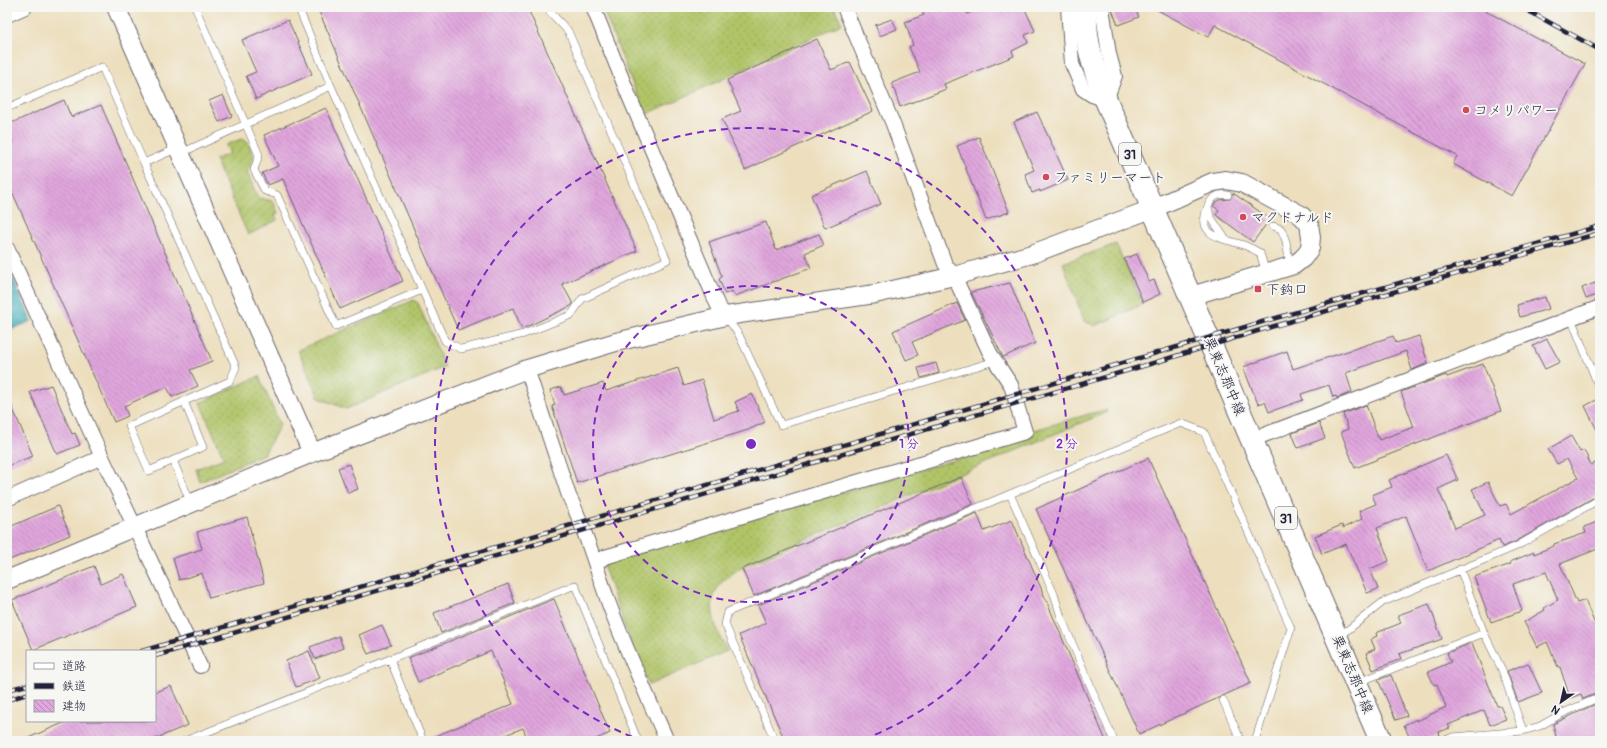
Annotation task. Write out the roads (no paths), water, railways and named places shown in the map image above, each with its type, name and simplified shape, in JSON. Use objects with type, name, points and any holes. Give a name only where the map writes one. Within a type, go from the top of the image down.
[{"type":"main road","name":"栗東志那中線","points":[[1086,7],[1085,26],[1094,69],[1106,100],[1154,208],[1190,296],[1381,741]]},
{"type":"street","points":[[7,15],[25,7]]},
{"type":"street","points":[[116,7],[312,453]]},
{"type":"street","points":[[593,7],[715,298],[726,316]]},
{"type":"street","points":[[596,563],[613,554],[1025,432],[1011,385],[995,361],[954,276],[945,264],[893,124],[844,7]]},
{"type":"street","points":[[1068,7],[1072,64],[1083,88],[1092,95],[1106,100],[1115,76],[1109,54],[1102,7]]},
{"type":"street","points":[[7,580],[312,453],[527,369],[616,342],[726,316],[875,294],[954,276],[1032,254],[1154,208],[1212,182],[1226,180],[1242,183],[1301,215],[1308,224],[1311,237],[1310,248],[1303,258],[1290,266],[1190,296]]},
{"type":"street","points":[[7,248],[102,457],[200,666]]},
{"type":"street","points":[[1252,440],[1600,307]]},
{"type":"street","points":[[527,369],[569,496],[577,512],[591,555],[596,563],[624,645],[667,741]]},
{"type":"street","points":[[7,498],[102,457]]},
{"type":"lane","points":[[195,7],[259,155],[254,170],[265,191],[277,195],[336,326],[422,290]]},
{"type":"lane","points":[[298,7],[331,86],[445,341],[461,349],[524,334],[571,315],[582,299],[666,260],[568,31],[547,7]]},
{"type":"lane","points":[[7,108],[102,67],[236,367],[230,382],[184,402],[129,426],[149,471],[203,447],[184,402]]},
{"type":"lane","points":[[144,163],[180,151],[246,124],[331,86]]},
{"type":"lane","points":[[1228,194],[1214,197],[1205,211],[1205,222],[1209,232],[1260,253],[1266,273]]},
{"type":"lane","points":[[1273,226],[1281,229],[1286,241],[1290,266]]},
{"type":"lane","points":[[726,316],[739,335],[781,425],[995,361]]},
{"type":"lane","points":[[1571,318],[1600,390]]},
{"type":"lane","points":[[775,741],[725,624],[728,612],[1181,423],[1204,432],[1292,628],[1255,741]]},
{"type":"lane","points":[[173,460],[191,504]]},
{"type":"lane","points":[[1010,494],[1054,594],[1061,617],[1114,741]]},
{"type":"lane","points":[[1337,636],[1349,630],[1383,602],[1516,546],[1600,500]]},
{"type":"lane","points":[[1460,569],[1484,633],[1502,670],[1523,731]]},
{"type":"lane","points":[[185,741],[575,585],[638,741]]},
{"type":"lane","points":[[1357,683],[1484,633]]},
{"type":"lane","points":[[390,658],[422,741]]},
{"type":"lane","points":[[1443,741],[1454,737],[1523,731],[1540,726],[1563,713],[1600,698]]},
{"type":"lane","points":[[1223,700],[1241,741]]},
{"type":"lane","points":[[204,734],[207,741]]},
{"type":"water","points":[[7,265],[32,321],[7,331]]},
{"type":"railway","points":[[1521,7],[1600,50]]},
{"type":"railway","points":[[145,650],[1262,322],[1600,226]]},
{"type":"railway","points":[[156,656],[1160,361],[1264,329],[1600,233]]},
{"type":"railway","points":[[7,690],[26,685]]},
{"type":"railway","points":[[7,700],[26,694]]},
{"type":"place","name":"コメリパワー","points":[[1466,110]]},
{"type":"place","name":"ファミリーマート","points":[[1046,177]]},
{"type":"place","name":"マクドナルド","points":[[1243,217]]},
{"type":"place","name":"下鈎口","points":[[1258,289]]}]
